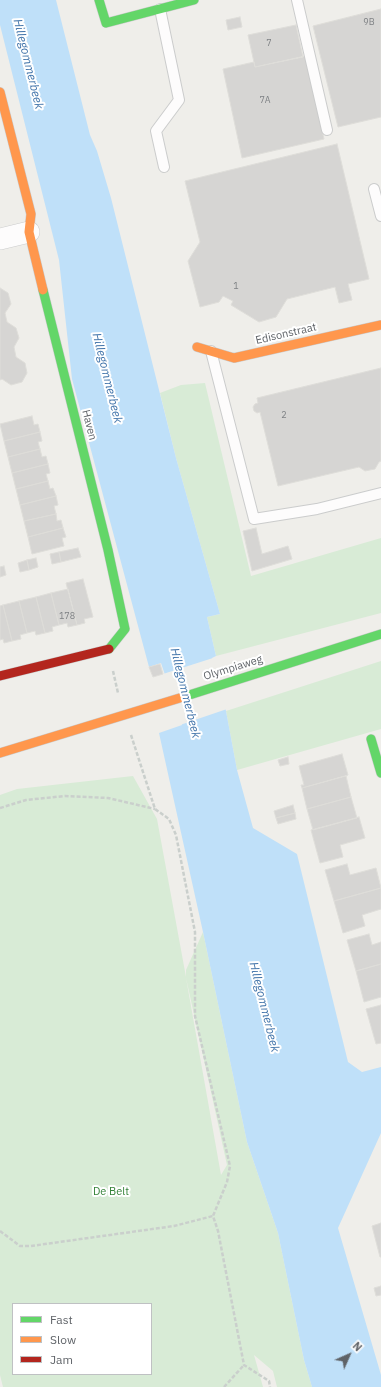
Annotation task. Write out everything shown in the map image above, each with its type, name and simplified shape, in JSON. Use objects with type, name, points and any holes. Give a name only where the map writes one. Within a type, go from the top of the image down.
[{"type":"street","points":[[99,0],[106,23],[194,0]]},
{"type":"street","name":"Haven","points":[[0,92],[31,214],[29,232],[108,550],[125,629],[109,649]]},
{"type":"street","points":[[0,239],[29,232]]},
{"type":"street","name":"Edisonstraat","points":[[197,347],[234,358],[381,325]]},
{"type":"street","name":"Olympiaweg","points":[[0,753],[222,685],[381,634]]},
{"type":"street","points":[[0,676],[109,649]]},
{"type":"street","points":[[371,739],[380,768]]},
{"type":"lane","points":[[297,0],[327,130]]},
{"type":"lane","points":[[160,9],[179,100],[156,131],[164,167]]},
{"type":"lane","points":[[374,189],[381,216]]},
{"type":"lane","points":[[211,351],[254,519],[318,509],[381,493]]},
{"type":"path","points":[[109,649],[118,694]]},
{"type":"path","points":[[130,729],[155,809]]},
{"type":"path","points":[[0,808],[26,800],[65,796],[108,798],[155,809],[169,819],[176,835],[195,932],[195,1016],[230,1166],[227,1182],[213,1216],[218,1232],[244,1365],[269,1382],[270,1387]]},
{"type":"path","points":[[0,1231],[20,1246],[31,1246],[174,1226],[213,1216]]},
{"type":"path","points":[[224,1387],[244,1365]]},
{"type":"green space","points":[[205,383],[251,576],[381,538],[381,613],[216,656],[207,617],[220,614],[176,458],[160,393],[181,385]]},
{"type":"green space","points":[[381,661],[381,729],[237,770],[226,711]]},
{"type":"green space","name":"De Belt","points":[[133,776],[157,819],[186,977],[186,970],[203,932],[247,1142],[278,1233],[304,1360],[312,1387],[277,1387],[273,1371],[254,1355],[263,1387],[3,1387],[0,1375],[0,795],[17,789]],"holes":[[[186,978],[227,1165],[221,1175]]]},
{"type":"water","name":"Hillegommerbeek","points":[[0,0],[56,0],[90,135],[97,151],[111,198],[176,458],[220,614],[207,617],[216,656],[212,658],[226,711],[237,770],[253,828],[297,854],[348,1062],[362,1072],[381,1067],[381,1133],[338,1228],[381,1375],[381,1387],[312,1387],[304,1360],[278,1233],[247,1142],[159,733],[182,725],[161,663],[149,667],[72,379],[59,260],[0,25]]},
{"type":"pier","points":[[213,658],[227,709],[180,725],[163,674]]},
{"type":"building","points":[[381,9],[381,117],[338,127],[313,26]]},
{"type":"building","points":[[240,17],[242,27],[228,30],[226,20]]},
{"type":"building","points":[[296,25],[303,57],[255,67],[248,35]]},
{"type":"building","points":[[305,56],[324,139],[242,158],[223,69],[254,62],[255,67]]},
{"type":"building","points":[[337,144],[369,279],[348,284],[352,300],[339,303],[335,287],[287,299],[276,317],[259,322],[231,305],[233,301],[223,296],[219,302],[200,307],[188,261],[200,242],[185,181]]},
{"type":"building","points":[[0,288],[8,293],[11,304],[5,313],[7,322],[16,328],[19,338],[14,347],[16,357],[25,363],[27,373],[22,382],[11,385],[2,379],[0,380]]},
{"type":"building","points":[[381,368],[381,461],[375,469],[365,471],[359,467],[278,486],[260,412],[257,413],[254,411],[253,407],[258,403],[257,398]]},
{"type":"building","points":[[32,416],[34,425],[38,424],[40,432],[4,441],[0,424]]},
{"type":"building","points":[[40,432],[42,441],[38,442],[40,449],[8,457],[4,441]]},
{"type":"building","points":[[40,449],[42,457],[46,456],[48,464],[12,473],[8,457]]},
{"type":"building","points":[[48,464],[50,473],[46,474],[48,481],[16,489],[12,473]]},
{"type":"building","points":[[48,481],[50,489],[53,488],[56,496],[20,505],[16,489]]},
{"type":"building","points":[[56,496],[58,505],[54,506],[56,514],[24,521],[20,505]]},
{"type":"building","points":[[56,514],[57,521],[61,520],[63,528],[28,537],[24,521]]},
{"type":"building","points":[[63,528],[66,537],[62,538],[64,546],[32,554],[28,537]]},
{"type":"building","points":[[256,528],[262,554],[288,546],[292,559],[252,571],[243,531]]},
{"type":"building","points":[[78,548],[81,557],[61,562],[59,552]]},
{"type":"building","points":[[59,552],[61,562],[52,564],[50,554]]},
{"type":"building","points":[[36,558],[38,567],[29,570],[27,560]]},
{"type":"building","points":[[27,560],[29,570],[20,572],[18,563]]},
{"type":"building","points":[[4,566],[6,575],[0,577],[0,567]]},
{"type":"building","points":[[83,579],[93,617],[84,619],[85,623],[77,625],[66,583]]},
{"type":"building","points":[[68,589],[77,625],[68,627],[67,623],[59,625],[51,593]]},
{"type":"building","points":[[51,593],[59,625],[52,627],[53,631],[45,633],[36,597]]},
{"type":"building","points":[[36,597],[45,633],[36,635],[35,631],[27,633],[19,601]]},
{"type":"building","points":[[19,601],[27,633],[20,635],[21,639],[12,641],[3,605]]},
{"type":"building","points":[[3,605],[12,641],[4,643],[3,639],[0,640],[0,606]]},
{"type":"building","points":[[160,664],[163,674],[153,677],[149,667]]},
{"type":"building","points":[[342,754],[348,775],[302,788],[301,785],[304,785],[299,766]]},
{"type":"building","points":[[288,757],[289,764],[280,766],[278,760]]},
{"type":"building","points":[[346,776],[351,797],[307,809],[302,788]]},
{"type":"building","points":[[351,797],[357,818],[313,830],[307,809]]},
{"type":"building","points":[[293,805],[295,813],[276,818],[274,811]]},
{"type":"building","points":[[295,813],[296,819],[278,824],[276,818]]},
{"type":"building","points":[[359,817],[365,838],[340,845],[343,857],[320,863],[311,830]]},
{"type":"building","points":[[347,864],[350,875],[376,868],[381,888],[334,901],[325,870]]},
{"type":"building","points":[[381,888],[381,909],[362,915],[365,926],[343,933],[334,901]]},
{"type":"building","points":[[369,934],[372,945],[381,942],[381,964],[356,971],[347,940]]},
{"type":"building","points":[[381,964],[381,997],[364,1002],[356,971]]},
{"type":"building","points":[[381,1005],[381,1043],[376,1044],[366,1009]]},
{"type":"building","points":[[381,1223],[381,1257],[380,1257],[372,1226]]},
{"type":"building","points":[[381,1286],[381,1295],[376,1296],[374,1288]]},
{"type":"traffic: fast","points":[[99,0],[106,23],[194,0]]},
{"type":"traffic: fast","points":[[43,290],[108,550],[125,629],[109,649]]},
{"type":"traffic: fast","points":[[183,697],[381,634]]},
{"type":"traffic: fast","points":[[371,739],[381,773]]},
{"type":"traffic: slow","points":[[0,92],[31,214],[29,232],[43,290]]},
{"type":"traffic: slow","points":[[197,347],[234,358],[381,325]]},
{"type":"traffic: slow","points":[[0,753],[183,697]]},
{"type":"traffic: jam","points":[[0,676],[109,649]]}]
